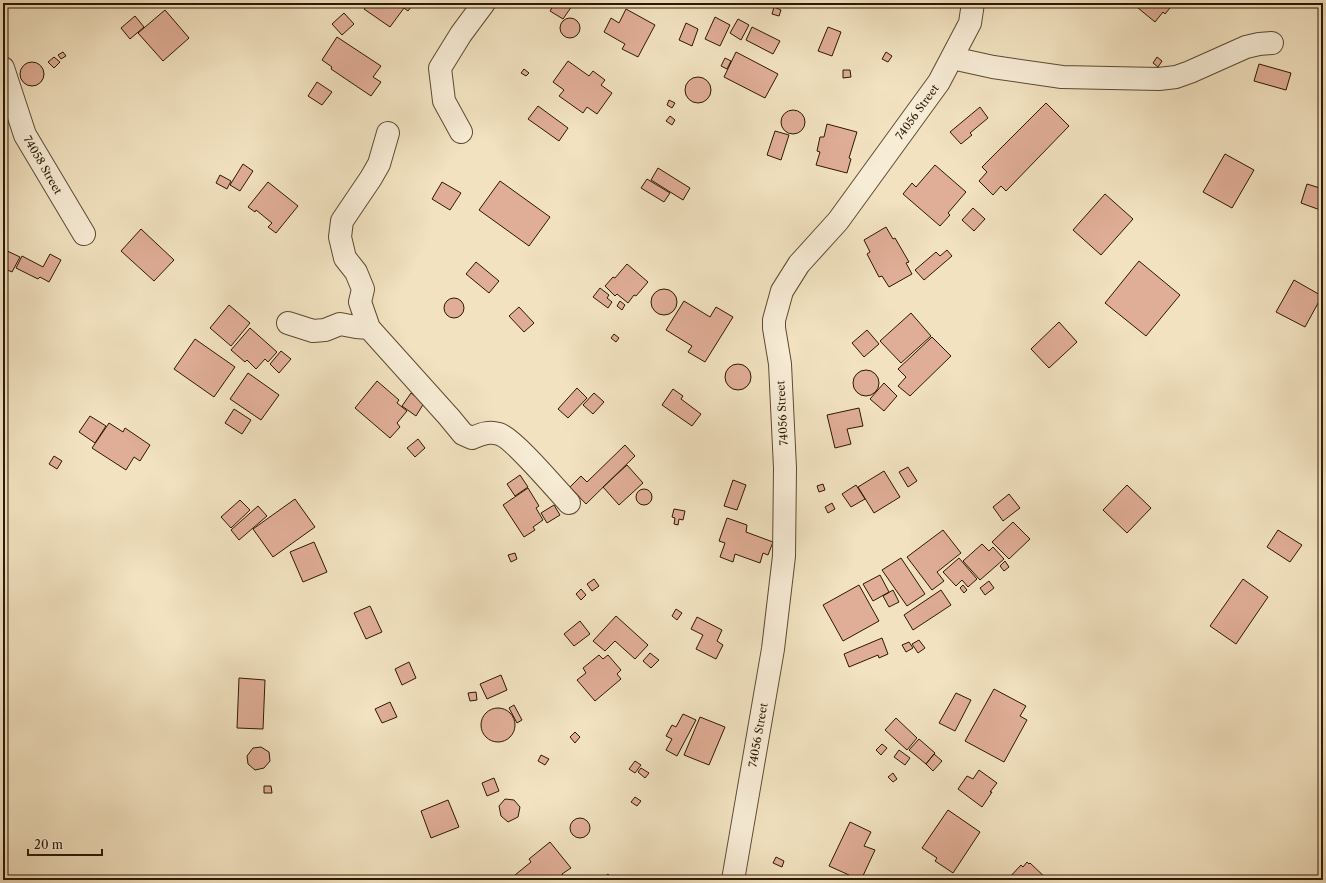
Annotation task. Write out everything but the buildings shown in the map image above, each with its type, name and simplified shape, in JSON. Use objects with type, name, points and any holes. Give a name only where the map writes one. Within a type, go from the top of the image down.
[{"type":"street","points":[[461,132],[444,101],[440,68],[461,34],[484,3]]},
{"type":"street","name":"74056 Street","points":[[733,880],[773,649],[784,556],[785,468],[780,364],[774,320],[782,291],[799,264],[838,221],[939,82],[970,23],[973,3]]},
{"type":"street","points":[[952,58],[993,67],[1062,77],[1159,79],[1176,77],[1190,72],[1246,47],[1272,43]]},
{"type":"street","name":"74058 Street","points":[[3,68],[25,135],[84,234]]},
{"type":"street","points":[[388,133],[379,164],[342,221],[340,237],[345,258],[356,272],[362,288],[360,302],[369,328],[463,434],[472,438],[484,432],[500,434],[513,444],[569,503]]},
{"type":"street","points":[[288,323],[313,331],[325,330],[340,324],[369,328]]}]
